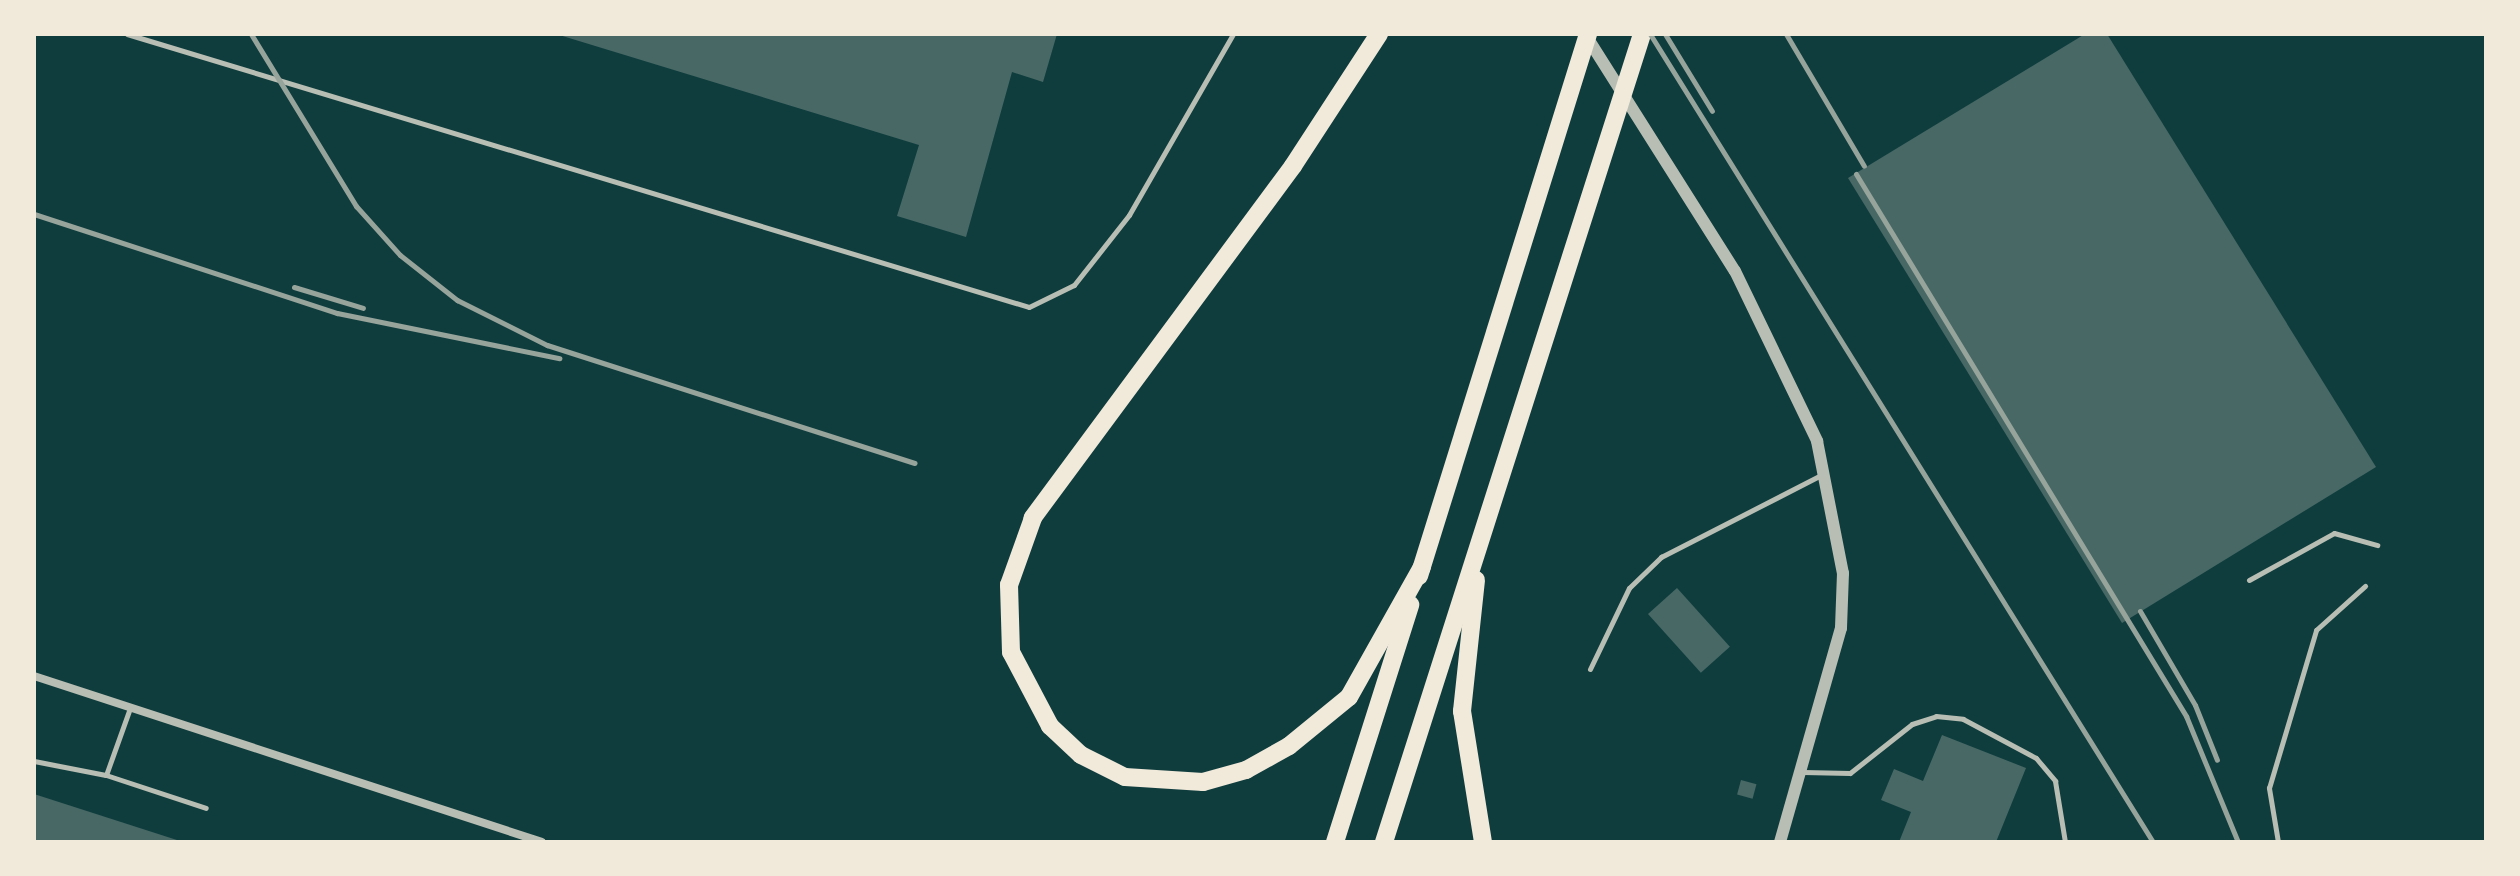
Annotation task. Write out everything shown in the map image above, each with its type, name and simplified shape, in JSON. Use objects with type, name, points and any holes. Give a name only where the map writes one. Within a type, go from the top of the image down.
[{"type":"highway","points":[[1379,34],[1293,166],[1033,518],[1009,585],[1011,652],[1050,726],[1081,755],[1125,777],[1203,782],[1246,770],[1289,746],[1349,697],[1422,567]]},
{"type":"highway","points":[[1335,842],[1586,34]]},
{"type":"highway","points":[[1384,842],[1642,34]]},
{"type":"highway","points":[[1477,551],[1462,711],[1483,842]]},
{"type":"street","points":[[1586,34],[1735,271],[1795,384],[1824,473],[1843,573],[1841,628],[1803,772],[1780,842]]},
{"type":"street","points":[[34,676],[542,842]]},
{"type":"lane","points":[[127,34],[1029,307],[1074,285],[1129,215],[1233,34]]},
{"type":"lane","points":[[1590,669],[1629,588],[1661,557],[1824,473]]},
{"type":"lane","points":[[2249,580],[2334,533],[2377,545]]},
{"type":"lane","points":[[2278,842],[2269,788],[2316,630],[2365,586]]},
{"type":"lane","points":[[106,775],[130,707]]},
{"type":"lane","points":[[1803,772],[1850,773],[1912,724],[1936,716],[1963,719],[2036,758],[2058,792],[2065,842]]},
{"type":"lane","points":[[34,761],[106,775],[206,808]]},
{"type":"building","points":[[556,34],[1057,34],[1043,82],[1012,72],[966,237],[897,216],[919,145]]},
{"type":"building","points":[[2085,34],[2107,34],[2376,467],[2122,623],[1848,178]]},
{"type":"building","points":[[1677,588],[1730,647],[1701,673],[1648,614]]},
{"type":"building","points":[[1942,735],[2026,768],[1996,842],[1899,842],[1911,812],[1881,800],[1894,769],[1923,781]]},
{"type":"building","points":[[1741,780],[1756,784],[1753,799],[1737,794]]},
{"type":"building","points":[[34,794],[180,841],[34,842]]},
{"type":"railway","points":[[251,34],[356,206],[400,255],[457,300],[547,345],[914,463]]},
{"type":"railway","points":[[1650,34],[2153,842]]},
{"type":"railway","points":[[1665,34],[1712,111]]},
{"type":"railway","points":[[1786,34],[1864,166]]},
{"type":"railway","points":[[1856,174],[2186,716],[2238,842]]},
{"type":"railway","points":[[34,214],[337,313],[559,358]]},
{"type":"railway","points":[[294,287],[363,308]]},
{"type":"railway","points":[[2140,611],[2195,705],[2217,760]]}]
